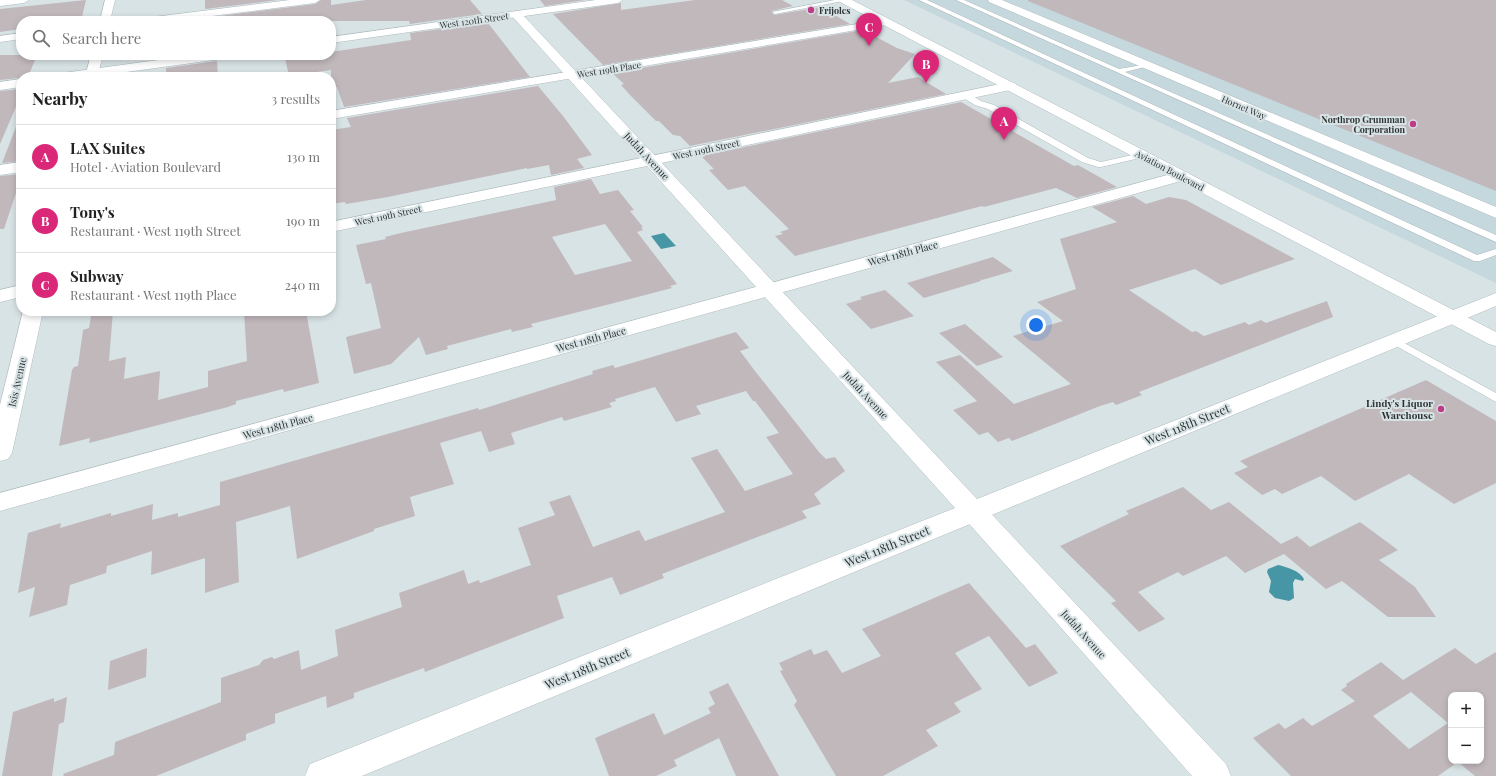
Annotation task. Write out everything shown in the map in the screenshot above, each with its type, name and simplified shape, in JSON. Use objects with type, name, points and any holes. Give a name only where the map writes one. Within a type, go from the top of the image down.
[{"type":"street","points":[[0,3],[24,0]]},
{"type":"street","points":[[106,16],[110,0]]},
{"type":"street","points":[[186,16],[315,0]]},
{"type":"street","name":"West 120th Street","points":[[336,39],[618,0]]},
{"type":"street","name":"Aviation Boulevard","points":[[845,0],[1496,340]]},
{"type":"street","name":"Hornet Way","points":[[993,0],[1496,213]]},
{"type":"street","name":"Judah Avenue","points":[[516,14],[973,511],[1214,776]]},
{"type":"street","name":"West 119th Place","points":[[336,114],[888,22]]},
{"type":"street","points":[[0,39],[16,37]]},
{"type":"street","points":[[93,72],[95,60]]},
{"type":"street","points":[[111,72],[189,60]]},
{"type":"street","points":[[0,86],[16,84]]},
{"type":"street","name":"West 119th Street","points":[[336,226],[1010,86]]},
{"type":"street","points":[[0,170],[16,168]]},
{"type":"street","name":"West 118th Place","points":[[0,502],[1182,176]]},
{"type":"street","points":[[0,296],[16,292]]},
{"type":"street","name":"West 118th Street","points":[[322,776],[1496,299]]},
{"type":"street","name":"Isis Avenue","points":[[0,453],[32,316]]},
{"type":"lane","points":[[802,0],[811,0]]},
{"type":"lane","points":[[775,12],[845,0]]},
{"type":"lane","points":[[922,0],[1477,259],[1496,252]]},
{"type":"lane","points":[[959,0],[1496,239]]},
{"type":"lane","points":[[1088,78],[1146,65]]},
{"type":"lane","points":[[965,95],[978,103],[991,107],[1085,160],[1097,165],[1106,165],[1141,155]]},
{"type":"lane","points":[[1395,341],[1496,398]]},
{"type":"shaded area","points":[[904,0],[1496,0],[1496,283]]},
{"type":"water","points":[[664,233],[676,246],[661,249],[651,236]]},
{"type":"water","points":[[1278,565],[1289,568],[1302,576],[1304,579],[1303,581],[1295,579],[1293,583],[1294,598],[1289,601],[1275,598],[1269,592],[1271,581],[1267,572],[1268,569]]},
{"type":"building","points":[[86,0],[82,16],[16,16],[16,30],[0,32],[0,9]]},
{"type":"building","points":[[205,0],[278,0],[205,9]]},
{"type":"building","points":[[321,0],[331,0],[331,5],[366,0],[470,0],[482,14],[410,24],[409,21],[336,21],[336,16],[221,16],[315,4]]},
{"type":"building","points":[[540,0],[585,0],[545,6]]},
{"type":"building","points":[[695,0],[782,0],[793,6],[771,11],[774,15],[821,7],[850,24],[603,65],[553,14],[621,3],[621,10]]},
{"type":"building","name":"Northrop Grumman Corporation","points":[[1496,0],[1496,191],[1028,1]]},
{"type":"building","points":[[488,23],[530,77],[344,107],[336,87],[336,72],[331,72],[331,70],[317,72],[288,72],[285,60],[336,60],[336,51],[411,40],[410,33]]},
{"type":"building","points":[[863,30],[897,48],[915,54],[888,83],[918,77],[946,94],[690,146],[680,136],[673,135],[659,121],[656,121],[631,96],[621,85],[624,84],[612,73]]},
{"type":"building","points":[[0,55],[16,55],[16,60],[35,60],[30,72],[16,72],[16,78],[0,80]]},
{"type":"building","points":[[217,61],[218,72],[166,72],[166,68]]},
{"type":"building","points":[[538,86],[592,155],[577,159],[584,168],[551,175],[549,165],[527,168],[388,197],[346,204],[345,202],[336,203],[336,129],[351,127],[347,118]]},
{"type":"building","points":[[16,89],[16,107],[0,144],[0,91]]},
{"type":"building","points":[[961,102],[1074,166],[1078,165],[1117,187],[1077,198],[1056,188],[984,207],[982,206],[795,256],[775,236],[783,234],[780,232],[789,229],[745,186],[728,190],[709,170],[714,169],[701,156]]},
{"type":"building","points":[[16,127],[16,162],[2,163]]},
{"type":"building","points":[[16,174],[16,193],[4,229],[0,229],[0,176]]},
{"type":"building","points":[[591,179],[600,194],[618,190],[634,210],[630,211],[643,227],[641,227],[643,230],[637,232],[677,284],[670,286],[672,288],[531,324],[533,327],[512,332],[511,329],[447,346],[448,349],[426,355],[419,337],[391,364],[354,374],[346,337],[381,328],[371,283],[366,284],[356,245],[386,239],[385,237],[401,233],[556,200],[554,187]],"holes":[[[605,224],[632,261],[575,275],[552,237]]]},
{"type":"building","points":[[1133,196],[1146,204],[1169,197],[1186,200],[1295,259],[1221,285],[1195,269],[1129,290],[1192,332],[1196,331],[1204,336],[1245,322],[1249,325],[1261,320],[1266,323],[1327,301],[1333,317],[1139,392],[1142,395],[1116,405],[1113,402],[1100,406],[1012,441],[1009,438],[998,442],[988,432],[979,435],[953,410],[977,401],[936,362],[960,355],[1014,404],[1071,384],[1013,336],[1063,321],[1037,302],[1076,289],[1060,239],[1117,222],[1092,207]]},
{"type":"building","points":[[993,257],[1013,271],[982,280],[980,279],[981,281],[924,298],[907,283]]},
{"type":"building","points":[[885,290],[914,316],[871,329],[846,304],[862,299],[860,297]]},
{"type":"building","points":[[91,316],[113,316],[109,361],[126,357],[124,379],[160,371],[158,400],[208,387],[208,371],[247,361],[244,316],[307,316],[319,383],[284,392],[283,389],[236,401],[236,404],[228,407],[89,443],[90,438],[59,446],[72,370],[74,367],[78,366],[83,330],[89,328]]},
{"type":"building","points":[[965,324],[1003,357],[977,366],[939,333]]},
{"type":"building","points":[[736,332],[749,348],[740,351],[755,371],[819,452],[826,459],[835,457],[845,471],[814,494],[821,504],[802,511],[807,518],[662,574],[664,578],[620,595],[612,577],[557,596],[564,618],[425,672],[424,668],[354,693],[354,698],[327,708],[326,696],[275,714],[275,723],[246,734],[246,740],[156,776],[64,776],[63,774],[114,755],[115,742],[221,702],[221,678],[259,665],[263,660],[272,657],[274,659],[299,650],[301,670],[338,656],[335,630],[402,607],[399,593],[464,570],[468,584],[479,580],[480,583],[531,565],[518,528],[555,515],[549,502],[570,495],[593,547],[639,530],[645,541],[725,512],[691,458],[717,449],[745,491],[793,474],[766,437],[779,433],[746,391],[696,406],[701,414],[676,422],[655,387],[615,399],[616,401],[609,403],[612,407],[564,421],[562,417],[511,433],[515,444],[489,452],[481,431],[440,443],[454,484],[410,497],[415,516],[374,529],[374,531],[297,559],[290,506],[236,522],[239,582],[205,593],[205,558],[151,575],[152,551],[107,566],[106,573],[70,585],[67,605],[29,617],[35,587],[18,593],[28,533],[61,523],[60,528],[111,513],[111,516],[153,504],[152,520],[178,513],[178,517],[220,505],[220,482],[478,408],[479,410],[593,374],[592,371],[613,365],[615,368]]},
{"type":"building","points":[[1426,380],[1496,421],[1496,483],[1454,504],[1409,474],[1355,501],[1321,476],[1282,494],[1275,489],[1262,495],[1234,473],[1248,467],[1240,461]]},
{"type":"building","points":[[1183,487],[1211,510],[1229,502],[1281,544],[1297,536],[1310,547],[1360,522],[1398,550],[1379,560],[1415,587],[1436,617],[1388,617],[1342,581],[1326,589],[1284,554],[1245,573],[1226,556],[1183,576],[1178,572],[1138,592],[1165,619],[1139,632],[1111,603],[1116,601],[1060,546],[1129,514],[1126,511]]},
{"type":"building","points":[[969,583],[1026,648],[1035,644],[1058,673],[1029,687],[989,636],[955,653],[982,689],[954,703],[961,712],[926,730],[938,746],[883,776],[836,776],[794,705],[797,701],[780,671],[783,670],[779,663],[811,649],[814,655],[827,650],[842,673],[881,656],[862,629]]},
{"type":"building","points":[[147,648],[146,677],[108,690],[110,661]]},
{"type":"building","points":[[1455,648],[1476,664],[1496,652],[1496,776],[1475,776],[1460,764],[1484,764],[1484,692],[1448,692],[1448,723],[1448,728],[1448,764],[1455,764],[1438,776],[1291,776],[1253,738],[1279,723],[1285,729],[1303,718],[1312,726],[1355,701],[1341,690],[1347,686],[1346,684],[1381,662],[1403,680]],"holes":[[[1411,692],[1448,723],[1409,749],[1373,716]]]},
{"type":"building","points":[[728,683],[779,776],[736,776],[719,738],[674,760],[677,766],[656,776],[609,776],[595,738],[654,713],[664,735],[711,713],[708,708],[715,704],[709,692]]},
{"type":"building","points":[[67,697],[64,722],[59,724],[52,776],[2,776],[13,712],[54,698],[54,702]]},
{"type":"place","name":"Frijoles","points":[[811,10]]},
{"type":"place","name":"Subway","points":[[869,46]]},
{"type":"place","name":"Tony's","points":[[926,83]]},
{"type":"place","name":"Northrop Grumman Corporation","points":[[1413,124]]},
{"type":"place","name":"LAX Suites","points":[[1004,140]]},
{"type":"place","name":"Lindy's Liquor Warehouse","points":[[1441,409]]}]
